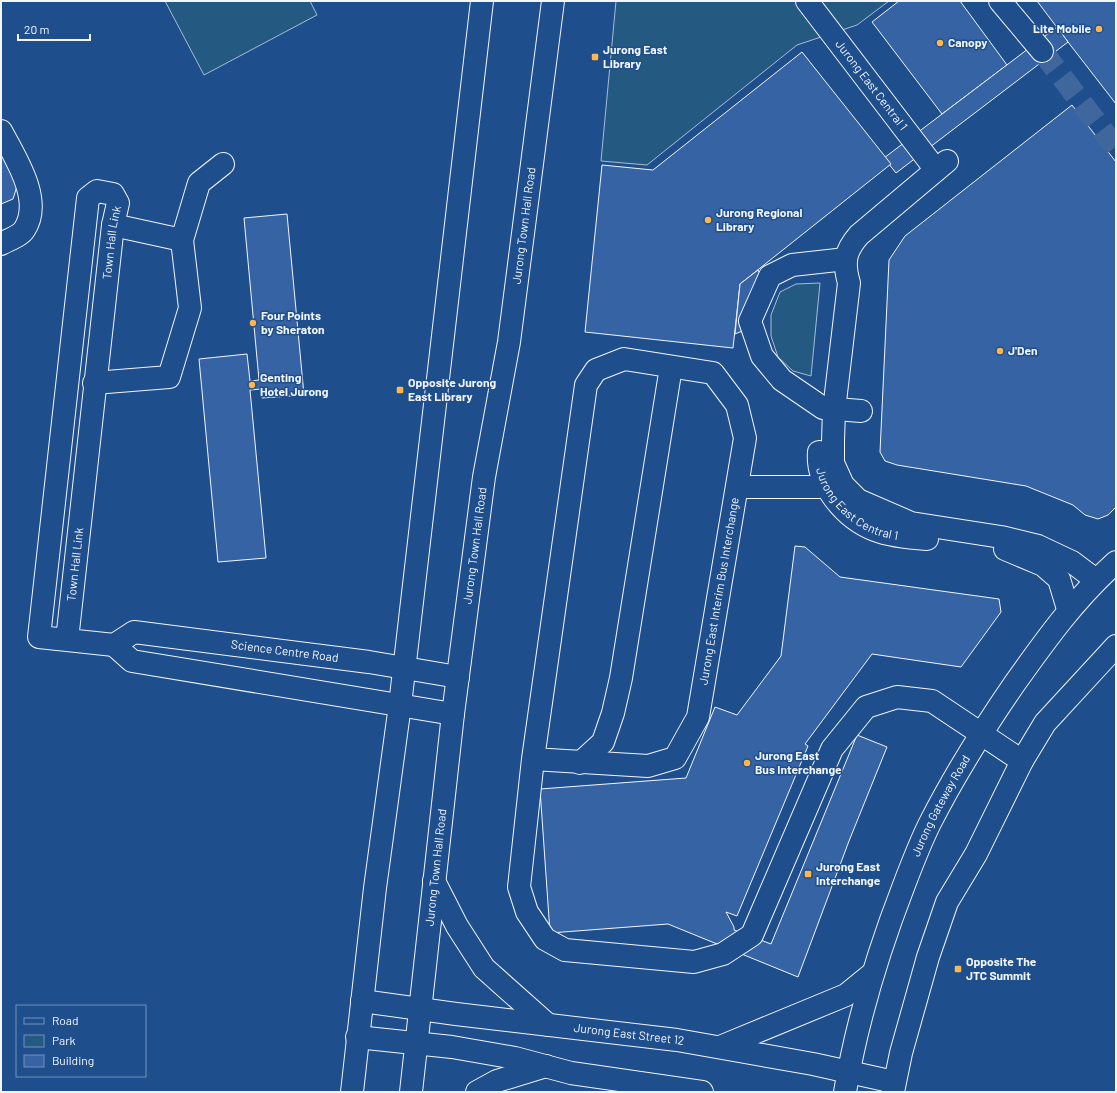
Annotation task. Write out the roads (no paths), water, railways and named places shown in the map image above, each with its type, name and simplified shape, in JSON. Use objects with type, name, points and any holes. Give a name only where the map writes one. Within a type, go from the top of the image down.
[{"type":"main road","points":[[352,1092],[357,1036],[400,705],[482,1]]},
{"type":"main road","name":"Jurong Town Hall Road","points":[[411,1092],[453,714],[484,477],[509,342],[553,1]]},
{"type":"main road","name":"Jurong East Central 1","points":[[807,1],[942,165],[859,234],[850,246],[845,264],[849,283],[829,409],[833,482],[843,485],[858,500],[911,524],[924,532],[1002,548],[1043,565],[1059,579],[1068,609]]},
{"type":"main road","points":[[1000,1],[1042,51]]},
{"type":"main road","points":[[1,130],[28,183],[32,215],[24,231],[1,244]]},
{"type":"main road","points":[[94,383],[170,377],[190,308],[182,240],[199,183],[223,164]]},
{"type":"main road","name":"Town Hall Link","points":[[97,191],[113,194],[118,203],[113,225],[94,383],[67,640],[38,637],[88,198],[97,191]]},
{"type":"main road","points":[[113,225],[182,240]]},
{"type":"main road","points":[[845,264],[792,265],[770,276],[750,321],[757,346],[768,364],[782,380],[829,409],[861,411]]},
{"type":"main road","name":"Jurong East Interim Bus Interchange","points":[[533,759],[648,766],[675,758],[698,717],[746,438],[737,405],[713,373],[624,359],[596,370],[586,385],[533,759],[519,887],[526,912],[545,940],[565,950],[694,962],[723,954],[752,935],[832,749],[866,708],[897,697],[932,701],[1022,761]]},
{"type":"main road","points":[[580,763],[603,742],[613,713],[621,678],[671,367]]},
{"type":"main road","points":[[737,487],[833,482]]},
{"type":"main road","name":"Jurong East Central 1","points":[[924,532],[1001,537],[1038,546],[1072,562],[1096,580]]},
{"type":"main road","name":"Jurong Gateway Road","points":[[847,1082],[873,973],[896,908],[930,823],[981,733],[1068,609],[1116,562]]},
{"type":"main road","name":"Science Centre Road","points":[[114,645],[134,632],[368,662],[458,677]]},
{"type":"main road","points":[[67,640],[114,645],[132,661],[453,714]]},
{"type":"main road","points":[[893,1087],[928,957],[947,902],[976,854],[1022,761],[1045,723],[1116,646]]},
{"type":"main road","points":[[434,881],[457,926],[484,968],[548,1025]]},
{"type":"main road","points":[[720,1047],[846,995],[873,973]]},
{"type":"main road","name":"Jurong East Street 12","points":[[362,1000],[420,1009],[677,1040],[720,1047],[847,1082],[893,1087]]},
{"type":"main road","points":[[357,1036],[416,1042],[515,1058],[546,1066],[569,1083],[695,1092]]},
{"type":"main road","points":[[477,1092],[497,1081],[546,1066]]},
{"type":"tunnel","points":[[1042,51],[1116,148]]},
{"type":"place","name":"Lite Mobile","points":[[1099,29]]},
{"type":"place","name":"Canopy","points":[[940,43]]},
{"type":"place","name":"Jurong East Library","points":[[595,57]]},
{"type":"place","name":"Jurong Regional Library","points":[[708,220]]},
{"type":"place","name":"Four Points by Sheraton","points":[[253,323]]},
{"type":"place","name":"J'Den","points":[[1000,351]]},
{"type":"place","name":"Genting Hotel Jurong","points":[[252,385]]},
{"type":"place","name":"Opposite Jurong East Library","points":[[400,390]]},
{"type":"place","name":"Jurong East Bus Interchange","points":[[747,763]]},
{"type":"place","name":"Jurong East Interchange","points":[[808,874]]},
{"type":"place","name":"Opposite The JTC Summit","points":[[958,969]]}]
